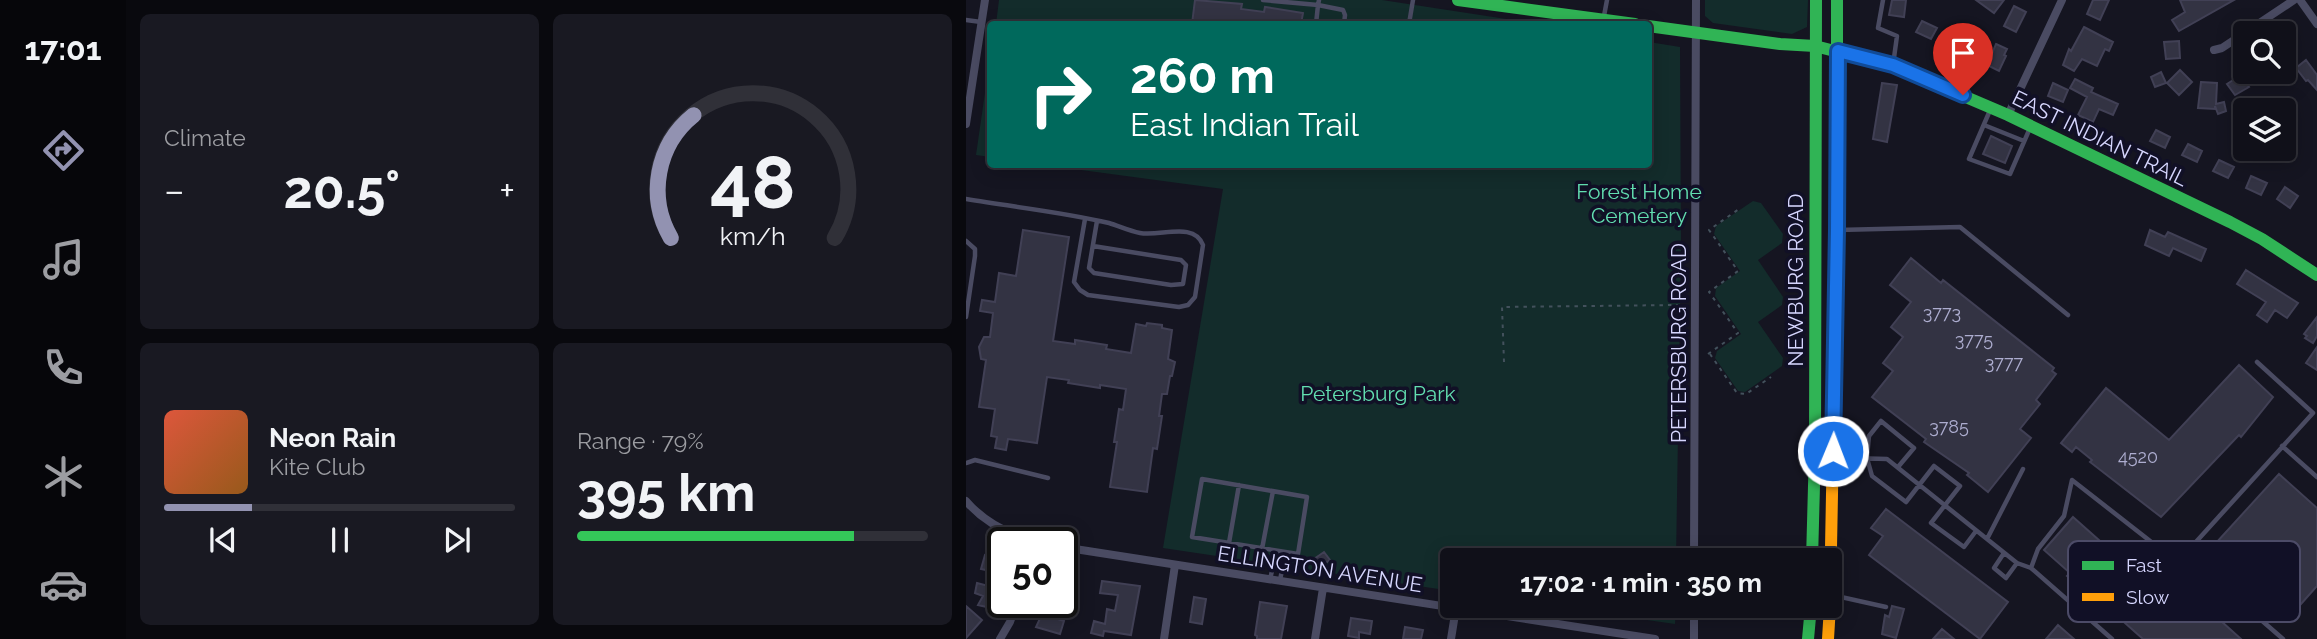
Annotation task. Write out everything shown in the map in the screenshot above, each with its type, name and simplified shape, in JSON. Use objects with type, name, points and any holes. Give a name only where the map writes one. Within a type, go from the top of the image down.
[{"type":"main road","points":[[1458,0],[1612,21]]},
{"type":"main road","name":"NEWBURG ROAD","points":[[1812,548],[1816,0]]},
{"type":"main road","name":"NEWBURG ROAD","points":[[1832,548],[1837,230],[1837,0]]},
{"type":"main road","name":"EAST INDIAN TRAIL","points":[[1652,27],[1815,47],[1893,65],[1991,107],[2230,222],[2262,239],[2317,275]]},
{"type":"main road","points":[[1808,639],[1810,618]]},
{"type":"main road","name":"NEWBURG ROAD","points":[[1828,639],[1829,618]]},
{"type":"street","points":[[966,124],[985,0]]},
{"type":"street","name":"PETERSBURG ROAD","points":[[1694,548],[1696,0]]},
{"type":"street","points":[[2008,115],[2062,0]]},
{"type":"street","points":[[2214,50],[2222,48],[2294,0]]},
{"type":"street","points":[[2300,0],[2317,24]]},
{"type":"street","points":[[966,501],[998,527]]},
{"type":"street","name":"ELLINGTON AVENUE","points":[[1078,550],[1440,606]]},
{"type":"street","points":[[1164,639],[1175,565]]},
{"type":"street","points":[[1315,639],[1323,588]]},
{"type":"street","points":[[1000,639],[1011,618]]},
{"type":"street","points":[[1451,639],[1454,618]]},
{"type":"street","name":"ELLINGTON AVENUE","points":[[1520,618],[1655,639]]},
{"type":"street","points":[[1694,618],[1694,639]]},
{"type":"lane","points":[[1263,0],[1318,3],[1343,10],[1344,21]]},
{"type":"lane","points":[[1410,21],[1413,0]]},
{"type":"lane","points":[[1604,20],[1607,0]]},
{"type":"lane","points":[[1883,0],[1878,28],[1897,36],[1893,65]]},
{"type":"lane","points":[[1316,21],[1318,3]]},
{"type":"lane","points":[[966,20],[982,22]]},
{"type":"lane","points":[[1991,107],[1969,159],[2010,174],[2031,127]]},
{"type":"lane","points":[[1984,125],[2024,142]]},
{"type":"lane","points":[[966,199],[1097,221],[1138,233],[1156,235],[1185,231],[1197,236],[1203,245],[1195,297],[1188,305],[1179,307],[1088,295],[1080,290],[1074,282],[1085,219]]},
{"type":"lane","points":[[1093,246],[1181,260],[1186,265],[1185,280],[1183,284],[1171,285],[1094,273],[1089,268],[1097,221]]},
{"type":"lane","points":[[1837,230],[1960,227],[2068,315]]},
{"type":"lane","points":[[966,241],[975,249],[975,256],[966,317]]},
{"type":"lane","points":[[2197,541],[2315,413],[2257,362]]},
{"type":"lane","points":[[1898,467],[1914,448],[1881,421],[1869,436],[1867,458],[1872,476],[1906,502],[1934,466],[1960,486],[1931,523],[1964,547],[1976,531]]},
{"type":"lane","points":[[2282,446],[2317,477]]},
{"type":"lane","points":[[1814,457],[1887,459],[2017,563],[2031,568],[2068,600]]},
{"type":"lane","points":[[966,463],[975,460],[1048,478]]},
{"type":"lane","points":[[1987,539],[2023,469]]},
{"type":"lane","points":[[1202,479],[1273,491],[1307,496],[1298,554],[1192,537],[1202,479]]},
{"type":"lane","points":[[2031,568],[2038,549],[2064,516],[2071,480],[2150,541]]},
{"type":"lane","points":[[1229,543],[1239,485]]},
{"type":"lane","points":[[1262,549],[1273,491]]},
{"type":"lane","points":[[1270,579],[1276,555],[1281,552]]},
{"type":"lane","points":[[1280,581],[1285,556],[1281,552]]},
{"type":"lane","points":[[2004,553],[1994,568],[2006,578],[2017,563]]},
{"type":"lane","points":[[1842,597],[1886,607]]},
{"type":"lane","points":[[2093,622],[2112,639]]},
{"type":"lane","points":[[2263,622],[2283,639]]},
{"type":"path","points":[[1703,355],[1709,354],[1738,333],[1709,292],[1738,271],[1709,230],[1738,209]]},
{"type":"path","points":[[1704,233],[1709,232]]},
{"type":"path","points":[[1704,292],[1709,293]]},
{"type":"path","points":[[1504,362],[1502,307],[1640,307],[1678,304]]},
{"type":"path","points":[[1709,354],[1737,393],[1746,394],[1770,377]]},
{"type":"green space","points":[[999,0],[1382,0],[1519,21],[996,21]]},
{"type":"green space","points":[[1705,0],[1808,0],[1807,27],[1792,34],[1713,23],[1705,16]]},
{"type":"green space","name":"Petersburg Park","points":[[1652,42],[1680,47],[1681,247],[1676,548],[1440,548],[1440,589],[1163,548],[1223,189],[1066,168],[1652,168]]},
{"type":"green space","points":[[987,79],[987,157],[976,155]]},
{"type":"green space","points":[[1753,201],[1761,203],[1783,234],[1782,243],[1758,260],[1783,297],[1782,305],[1758,322],[1783,358],[1782,366],[1745,392],[1738,391],[1715,358],[1717,351],[1741,334],[1715,296],[1716,288],[1740,271],[1714,234],[1716,226]]},
{"type":"green space","points":[[1633,618],[1675,618],[1675,624]]},
{"type":"building","points":[[1195,0],[1242,4],[1241,9],[1264,12],[1265,7],[1303,13],[1302,21],[1192,21]]},
{"type":"building","points":[[1892,0],[1906,0],[1904,17],[1889,15]]},
{"type":"building","points":[[1976,0],[2004,0],[1994,13]]},
{"type":"building","points":[[2093,0],[2109,0],[2100,20],[2087,14]]},
{"type":"building","points":[[2180,0],[2234,0],[2179,31],[2172,20],[2185,12]]},
{"type":"building","points":[[2014,6],[2026,12],[2016,32],[2004,26]]},
{"type":"building","points":[[1922,21],[1937,28],[1931,39],[1916,32]]},
{"type":"building","points":[[2084,27],[2113,42],[2109,51],[2105,49],[2097,66],[2082,59],[2074,71],[2063,65],[2069,49],[2071,51]]},
{"type":"building","points":[[1951,35],[1966,42],[1961,53],[1945,46]]},
{"type":"building","points":[[2179,41],[2180,58],[2166,59],[2164,42]]},
{"type":"building","points":[[1996,44],[2007,49],[1999,71],[1987,65]]},
{"type":"building","points":[[2306,60],[2317,75],[2317,90],[2306,81],[2296,68]]},
{"type":"building","points":[[2180,70],[2192,82],[2179,95],[2167,83]]},
{"type":"building","points":[[2161,72],[2166,83],[2155,87],[2151,77]]},
{"type":"building","points":[[2075,79],[2093,88],[2091,92],[2118,104],[2113,115],[2099,109],[2093,122],[2078,115],[2087,97],[2070,88]]},
{"type":"building","points":[[2233,80],[2233,84],[2247,84],[2249,87],[2235,95],[2227,84]]},
{"type":"building","points":[[2201,82],[2217,83],[2216,104],[2224,102],[2226,111],[2218,114],[2215,106],[2215,109],[2198,108]]},
{"type":"building","points":[[1882,83],[1897,85],[1887,142],[1873,139]]},
{"type":"building","points":[[2053,83],[2068,90],[2063,102],[2048,96]]},
{"type":"building","points":[[2156,130],[2170,137],[2165,148],[2150,141]]},
{"type":"building","points":[[1991,136],[2012,146],[2005,163],[1983,154]]},
{"type":"building","points":[[2188,144],[2202,151],[2197,162],[2182,155]]},
{"type":"building","points":[[2219,160],[2234,167],[2228,178],[2213,171]]},
{"type":"building","points":[[2251,176],[2267,183],[2261,195],[2246,188]]},
{"type":"building","points":[[2285,187],[2298,196],[2290,208],[2277,199]]},
{"type":"building","points":[[1023,230],[1069,237],[1053,341],[1075,344],[1075,340],[1107,345],[1106,349],[1131,353],[1136,324],[1162,325],[1162,328],[1172,330],[1168,359],[1175,362],[1167,394],[1162,394],[1157,449],[1153,448],[1147,492],[1110,487],[1119,409],[1123,410],[1126,389],[1100,385],[1100,388],[1047,377],[1037,443],[1008,439],[1006,450],[995,448],[997,437],[991,436],[995,409],[979,407],[986,360],[981,359],[979,347],[984,337],[990,337],[993,313],[980,311],[982,300],[995,302],[999,273],[1016,276]]},
{"type":"building","points":[[2150,230],[2165,237],[2168,232],[2206,249],[2201,261],[2173,248],[2169,256],[2145,245]]},
{"type":"building","points":[[1911,258],[2054,368],[2052,371],[2056,374],[2036,400],[2040,404],[2020,429],[2031,438],[1988,492],[1967,475],[1969,473],[1924,442],[1926,439],[1872,397],[1893,371],[1883,363],[1903,337],[1891,327],[1911,302],[1890,285]]},
{"type":"building","points":[[2246,270],[2298,303],[2287,318],[2275,310],[2267,322],[2257,315],[2266,302],[2237,284]]},
{"type":"building","points":[[2317,317],[2317,336],[2313,343],[2305,338],[2307,336],[2304,334]]},
{"type":"building","points":[[2317,347],[2317,370],[2306,363]]},
{"type":"building","points":[[2239,365],[2273,397],[2241,437],[2239,435],[2161,517],[2090,462],[2092,460],[2076,447],[2072,452],[2061,443],[2106,388],[2169,440]]},
{"type":"building","points":[[2279,474],[2317,508],[2317,586],[2300,605],[2300,541],[2218,541]]},
{"type":"building","points":[[1886,509],[2008,602],[1980,639],[1869,555],[1883,536],[1871,528]]},
{"type":"building","points":[[2073,517],[2100,541],[2068,541],[2068,571],[2044,550]]},
{"type":"building","points":[[1324,552],[1330,560],[1320,567],[1314,559]]},
{"type":"building","points":[[985,555],[987,556],[987,570],[981,569]]},
{"type":"building","points":[[1102,581],[1140,586],[1131,635],[1104,631],[1103,636],[1091,633],[1094,621],[1105,624],[1107,609],[1115,611],[1118,595],[1100,593]]},
{"type":"building","points":[[977,583],[987,586],[987,607],[978,605],[983,596],[975,593]]},
{"type":"building","points":[[1194,597],[1206,599],[1202,624],[1190,622]]},
{"type":"building","points":[[1260,602],[1287,606],[1281,639],[1257,639],[1255,635]]},
{"type":"building","points":[[966,606],[982,620],[966,638]]},
{"type":"building","points":[[1892,606],[1904,609],[1896,638],[1882,634],[1885,615],[1889,617]]},
{"type":"building","points":[[1040,618],[1064,621],[1060,634],[1036,627]]},
{"type":"building","points":[[1351,618],[1372,621],[1370,634],[1359,632],[1359,638],[1348,636]]},
{"type":"building","points":[[2124,622],[2222,622],[2241,639],[2143,639]]},
{"type":"building","points":[[2058,625],[2074,639],[2046,639]]},
{"type":"building","points":[[1405,627],[1423,630],[1421,639],[1403,639]]},
{"type":"building","points":[[1942,629],[1954,639],[1933,639]]},
{"type":"traffic: fast","points":[[1458,0],[1613,21]]},
{"type":"traffic: fast","points":[[1812,548],[1816,0]]},
{"type":"traffic: fast","points":[[1837,0],[1837,228]]},
{"type":"traffic: fast","points":[[1652,27],[1780,44],[1815,46],[1893,66],[2008,115],[2230,222],[2262,239],[2317,275]]},
{"type":"traffic: fast","points":[[1808,639],[1810,618]]},
{"type":"traffic: slow","points":[[1831,548],[1837,228]]},
{"type":"traffic: slow","points":[[1828,639],[1829,618]]},
{"type":"route","points":[[1833,451],[1838,51],[1893,65],[1963,95]]},
{"type":"park label","name":"Forest Home Cemetery","points":[[1639,203]]}]
